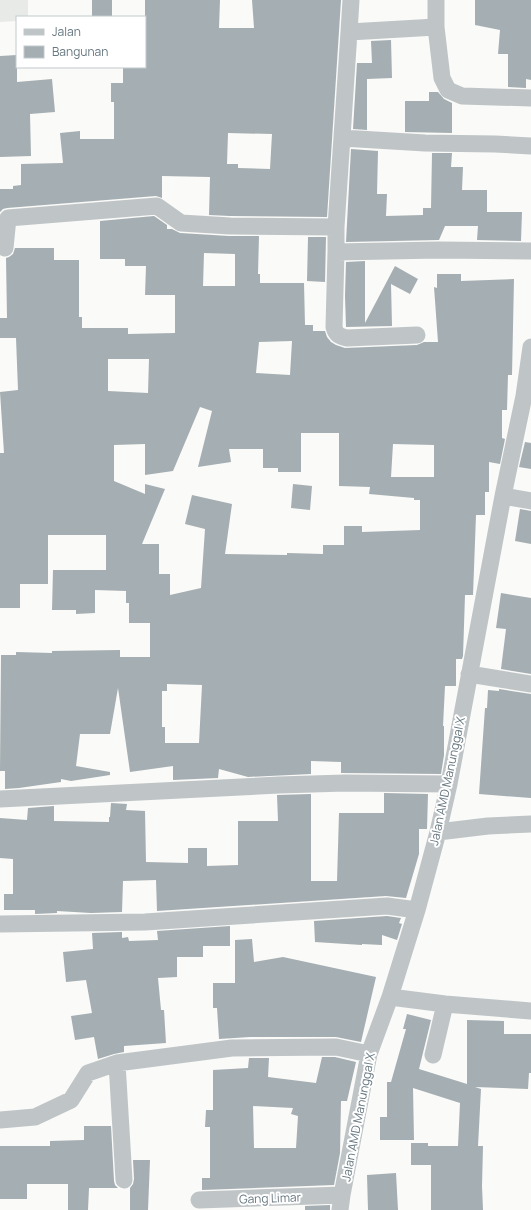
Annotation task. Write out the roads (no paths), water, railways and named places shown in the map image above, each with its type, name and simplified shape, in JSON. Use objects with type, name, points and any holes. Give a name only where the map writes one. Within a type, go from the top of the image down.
[{"type":"street","points":[[350,0],[336,227],[334,327],[335,332],[340,336],[347,338],[417,335]]},
{"type":"street","points":[[436,0],[436,27],[442,78],[448,90],[462,96],[531,98]]},
{"type":"street","points":[[349,32],[436,27]]},
{"type":"street","points":[[342,138],[425,143],[531,146]]},
{"type":"street","points":[[5,248],[4,218],[157,206],[181,223],[230,226],[336,227]]},
{"type":"street","points":[[336,252],[439,250],[531,251]]},
{"type":"street","name":"Jalan AMD Manunggal X","points":[[341,1203],[369,1054],[390,997],[417,910],[449,784],[503,496],[527,396],[531,347]]},
{"type":"street","points":[[503,496],[531,501]]},
{"type":"street","points":[[469,674],[531,684]]},
{"type":"street","points":[[0,800],[279,785],[449,784]]},
{"type":"street","points":[[438,832],[488,826],[531,824]]},
{"type":"street","points":[[0,924],[145,922],[387,906],[417,910]]},
{"type":"street","points":[[390,997],[445,1004],[531,1011]]},
{"type":"street","points":[[433,1055],[445,1004]]},
{"type":"street","points":[[0,1120],[35,1117],[71,1100],[88,1073],[117,1063],[232,1048],[336,1047],[369,1054]]},
{"type":"street","points":[[117,1063],[124,1180]]},
{"type":"street","name":"Gang Limar","points":[[199,1200],[341,1203]]}]
